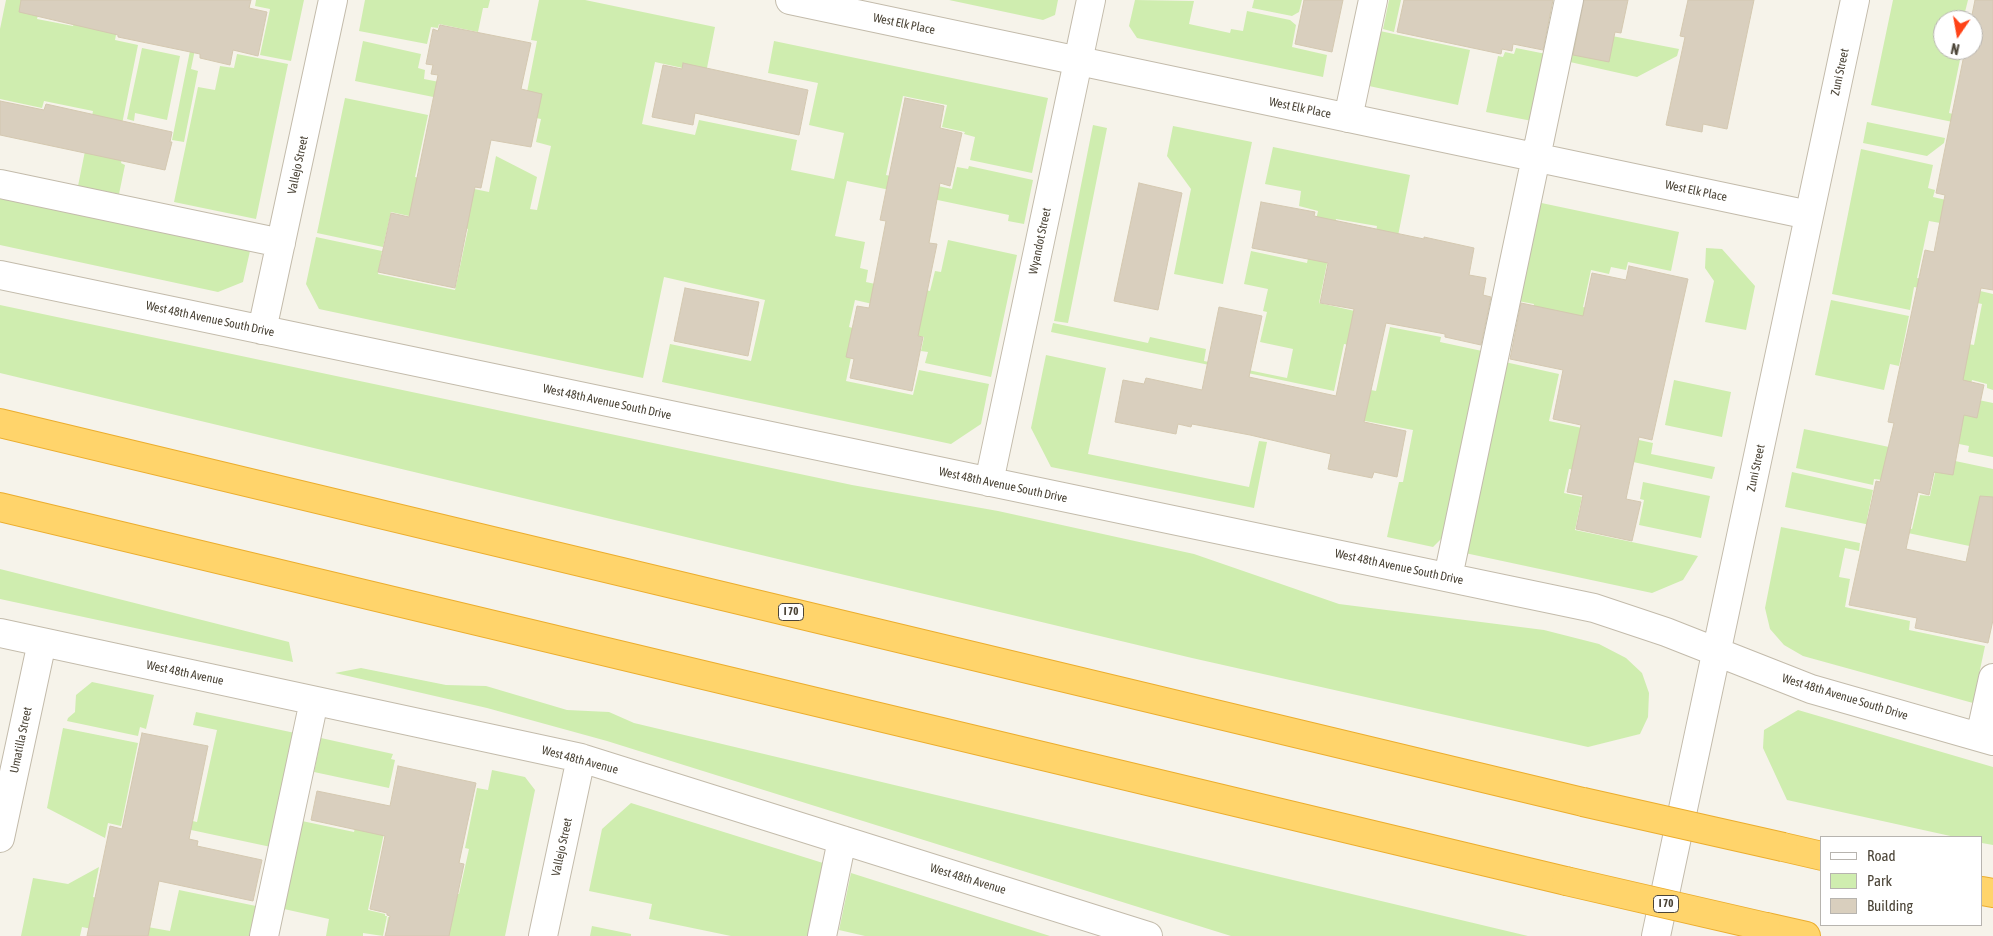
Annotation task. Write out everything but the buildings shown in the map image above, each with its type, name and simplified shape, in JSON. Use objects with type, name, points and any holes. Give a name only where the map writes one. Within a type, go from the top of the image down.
[{"type":"highway","name":"I 70","points":[[0,423],[1583,802],[1820,856]]},
{"type":"highway","name":"I 70","points":[[0,507],[1566,881],[1806,936]]},
{"type":"street","name":"Vallejo Street","points":[[262,330],[333,0]]},
{"type":"street","name":"West Elk Place","points":[[790,0],[819,3],[1078,61],[1809,215]]},
{"type":"street","name":"Wyandot Street","points":[[989,482],[1091,0]]},
{"type":"street","points":[[1348,118],[1374,0]]},
{"type":"street","points":[[1448,577],[1569,0]]},
{"type":"street","name":"Zuni Street","points":[[1656,936],[1855,0]]},
{"type":"street","points":[[0,184],[281,243]]},
{"type":"street","name":"West 48th Avenue South Drive","points":[[0,275],[1594,608],[1811,689],[1987,739]]},
{"type":"street","name":"West 48th Avenue","points":[[0,633],[581,758],[842,840],[1103,929],[1148,936]]},
{"type":"street","name":"Umatilla Street","points":[[0,838],[42,642]]},
{"type":"street","points":[[1987,739],[1993,678]]},
{"type":"street","points":[[264,936],[314,701]]},
{"type":"street","name":"Vallejo Street","points":[[543,936],[581,758]]},
{"type":"street","points":[[822,936],[842,840]]},
{"type":"green space","points":[[6,0],[27,0],[41,3],[37,19],[73,26],[76,15],[120,14],[115,40],[138,45],[121,129],[128,131],[121,163],[125,165],[119,194],[78,186],[93,111],[44,101],[42,108],[0,99],[0,29]]},
{"type":"green space","points":[[205,0],[191,69],[198,71],[184,142],[172,140],[195,26]]},
{"type":"green space","points":[[256,0],[304,0],[291,61],[260,55],[270,9],[255,6]]},
{"type":"green space","points":[[365,0],[490,0],[488,8],[483,8],[478,32],[439,24],[438,28],[431,27],[427,44],[359,31]]},
{"type":"green space","points":[[539,0],[585,0],[715,27],[706,73],[655,62],[642,124],[695,135],[699,120],[797,140],[791,170],[834,179],[844,133],[809,125],[818,83],[768,73],[774,41],[1048,98],[1032,173],[970,160],[975,137],[964,134],[965,132],[942,127],[947,105],[903,96],[886,175],[952,189],[957,167],[968,169],[969,166],[1033,180],[1024,224],[1008,221],[1009,215],[847,181],[835,236],[865,242],[860,268],[868,270],[866,282],[889,287],[890,283],[930,291],[935,271],[941,272],[948,240],[1017,255],[991,377],[925,363],[928,352],[921,351],[924,337],[914,335],[890,308],[855,300],[849,327],[857,329],[846,381],[913,395],[919,370],[989,384],[981,424],[951,444],[662,382],[670,344],[751,361],[765,300],[664,277],[643,378],[319,309],[306,284],[316,237],[382,251],[378,274],[455,290],[468,229],[391,212],[383,247],[317,233],[345,98],[428,115],[415,177],[489,192],[496,156],[537,177],[530,209],[537,210],[551,146],[536,142],[541,119],[355,81],[363,41],[421,54],[418,68],[425,70],[424,79],[496,93],[527,92],[537,41],[531,40]]},
{"type":"green space","points":[[949,0],[1058,0],[1055,15],[1043,20]]},
{"type":"green space","points":[[1135,0],[1194,1],[1189,24],[1230,33],[1231,29],[1243,31],[1247,11],[1290,20],[1296,25],[1292,47],[1327,55],[1323,77],[1137,38],[1129,26]]},
{"type":"green space","points":[[1254,0],[1302,0],[1299,12],[1292,16],[1252,8]]},
{"type":"green space","points":[[1389,0],[1401,0],[1394,32],[1383,29]]},
{"type":"green space","points":[[1893,0],[1968,0],[1966,10],[1933,10],[1933,60],[1960,60],[1949,113],[1968,118],[1967,125],[1871,105]]},
{"type":"green space","points":[[1576,29],[1679,49],[1677,56],[1637,77],[1570,62]]},
{"type":"green space","points":[[1380,31],[1470,50],[1458,105],[1369,86]]},
{"type":"green space","points":[[142,48],[180,56],[167,120],[135,113],[134,121],[127,119]]},
{"type":"green space","points":[[1516,48],[1546,54],[1532,121],[1486,112],[1498,56],[1503,57],[1505,52],[1514,54]]},
{"type":"green space","points":[[237,54],[288,64],[256,219],[174,202],[198,87],[215,90],[220,66],[234,68]]},
{"type":"green space","points":[[1867,122],[1945,138],[1944,143],[1927,156],[1863,143]]},
{"type":"green space","points":[[1093,125],[1107,128],[1068,323],[1054,321]]},
{"type":"green space","points":[[1173,126],[1252,142],[1223,284],[1174,274],[1191,189],[1167,156]]},
{"type":"green space","points":[[1273,147],[1410,175],[1396,246],[1374,241],[1377,226],[1336,219],[1319,303],[1386,318],[1379,351],[1344,344],[1334,391],[1051,332],[1053,323],[1148,343],[1150,337],[1206,349],[1204,361],[1287,378],[1293,349],[1260,342],[1267,312],[1263,311],[1268,289],[1244,284],[1251,251],[1307,263],[1318,211],[1299,206],[1301,191],[1265,184]]},
{"type":"green space","points":[[1861,149],[1933,165],[1928,188],[1935,190],[1933,197],[1973,206],[1968,228],[1929,221],[1917,278],[1971,289],[1970,298],[1914,287],[1910,310],[1832,294]]},
{"type":"green space","points":[[0,196],[250,251],[243,282],[218,292],[0,245]]},
{"type":"green space","points":[[1532,201],[1679,232],[1671,271],[1628,262],[1626,270],[1611,267],[1609,274],[1591,270],[1583,307],[1603,312],[1601,320],[1530,321],[1534,304],[1518,301]]},
{"type":"green space","points":[[1706,248],[1722,249],[1755,286],[1746,330],[1705,322],[1714,281],[1705,268]]},
{"type":"green space","points":[[1976,290],[1993,294],[1993,390],[1987,388],[1987,384],[1972,380],[1971,384],[1902,360],[1958,342],[1974,345],[1982,304],[1973,302]]},
{"type":"green space","points":[[1831,300],[1909,316],[1899,366],[1890,364],[1884,390],[1815,375]]},
{"type":"green space","points":[[0,305],[852,485],[998,511],[1194,554],[1339,604],[1544,630],[1599,644],[1626,658],[1642,673],[1649,693],[1648,717],[1640,734],[1588,747],[1192,658],[0,373]]},
{"type":"green space","points":[[1390,327],[1441,337],[1440,342],[1482,351],[1445,535],[1433,547],[1387,537],[1399,482],[1403,482],[1413,430],[1344,417],[1340,384],[1376,391]]},
{"type":"green space","points":[[1046,355],[1106,368],[1088,454],[1249,487],[1259,441],[1267,442],[1254,508],[1051,467],[1031,428]]},
{"type":"green space","points":[[1505,362],[1559,374],[1549,421],[1653,443],[1651,454],[1715,467],[1712,479],[1596,454],[1582,471],[1569,469],[1564,493],[1582,497],[1575,530],[1698,556],[1683,580],[1652,593],[1465,553]]},
{"type":"green space","points":[[1674,380],[1731,392],[1722,437],[1665,425]]},
{"type":"green space","points":[[1964,397],[1993,403],[1993,457],[1968,452],[1969,446],[1954,443]]},
{"type":"green space","points":[[1804,429],[1993,469],[1993,551],[1785,507],[1792,472],[1873,490],[1867,519],[1912,529],[1920,495],[1930,496],[1935,473],[1886,463],[1882,480],[1874,479],[1873,485],[1796,468]]},
{"type":"green space","points":[[1643,482],[1710,496],[1701,538],[1639,525],[1644,500],[1640,499]]},
{"type":"green space","points":[[1781,527],[1860,543],[1859,551],[1845,548],[1839,577],[1850,579],[1845,607],[1910,621],[1909,630],[1985,646],[1973,703],[1803,656],[1784,645],[1770,629],[1765,608]]},
{"type":"green space","points":[[0,569],[289,642],[293,662],[0,599]]},
{"type":"green space","points":[[361,668],[446,685],[486,686],[567,710],[609,712],[634,723],[1528,936],[1231,936],[607,741],[487,708],[335,673]]},
{"type":"green space","points":[[92,682],[154,695],[146,729],[140,727],[138,736],[67,721],[75,712],[76,695]]},
{"type":"green space","points":[[1798,710],[1993,767],[1993,845],[1983,843],[1983,836],[1950,836],[1787,800],[1763,748],[1764,730]]},
{"type":"green space","points":[[196,712],[295,733],[271,847],[163,824],[164,815],[197,822],[217,730],[193,725]]},
{"type":"green space","points":[[63,728],[138,743],[121,826],[108,823],[105,838],[47,808]]},
{"type":"green space","points":[[321,738],[393,754],[391,759],[395,760],[389,788],[314,772]]},
{"type":"green space","points":[[492,770],[525,777],[535,790],[505,936],[414,936],[386,930],[388,917],[448,929],[455,894],[459,894],[469,849],[465,848],[477,788],[488,790]]},
{"type":"green space","points":[[361,801],[384,833],[368,910],[387,916],[383,936],[363,933],[363,936],[326,936],[329,919],[284,909],[302,821],[354,832]]},
{"type":"green space","points":[[631,803],[823,863],[808,936],[731,936],[649,919],[652,904],[589,891],[602,829]]},
{"type":"green space","points":[[99,867],[93,897],[145,907],[142,926],[170,931],[179,890],[256,906],[249,936],[127,936],[82,927],[80,936],[21,936],[33,878],[68,884]]},
{"type":"green space","points":[[851,873],[1050,936],[865,936],[839,930]]},
{"type":"green space","points":[[592,926],[631,934],[631,936],[590,936]]}]
